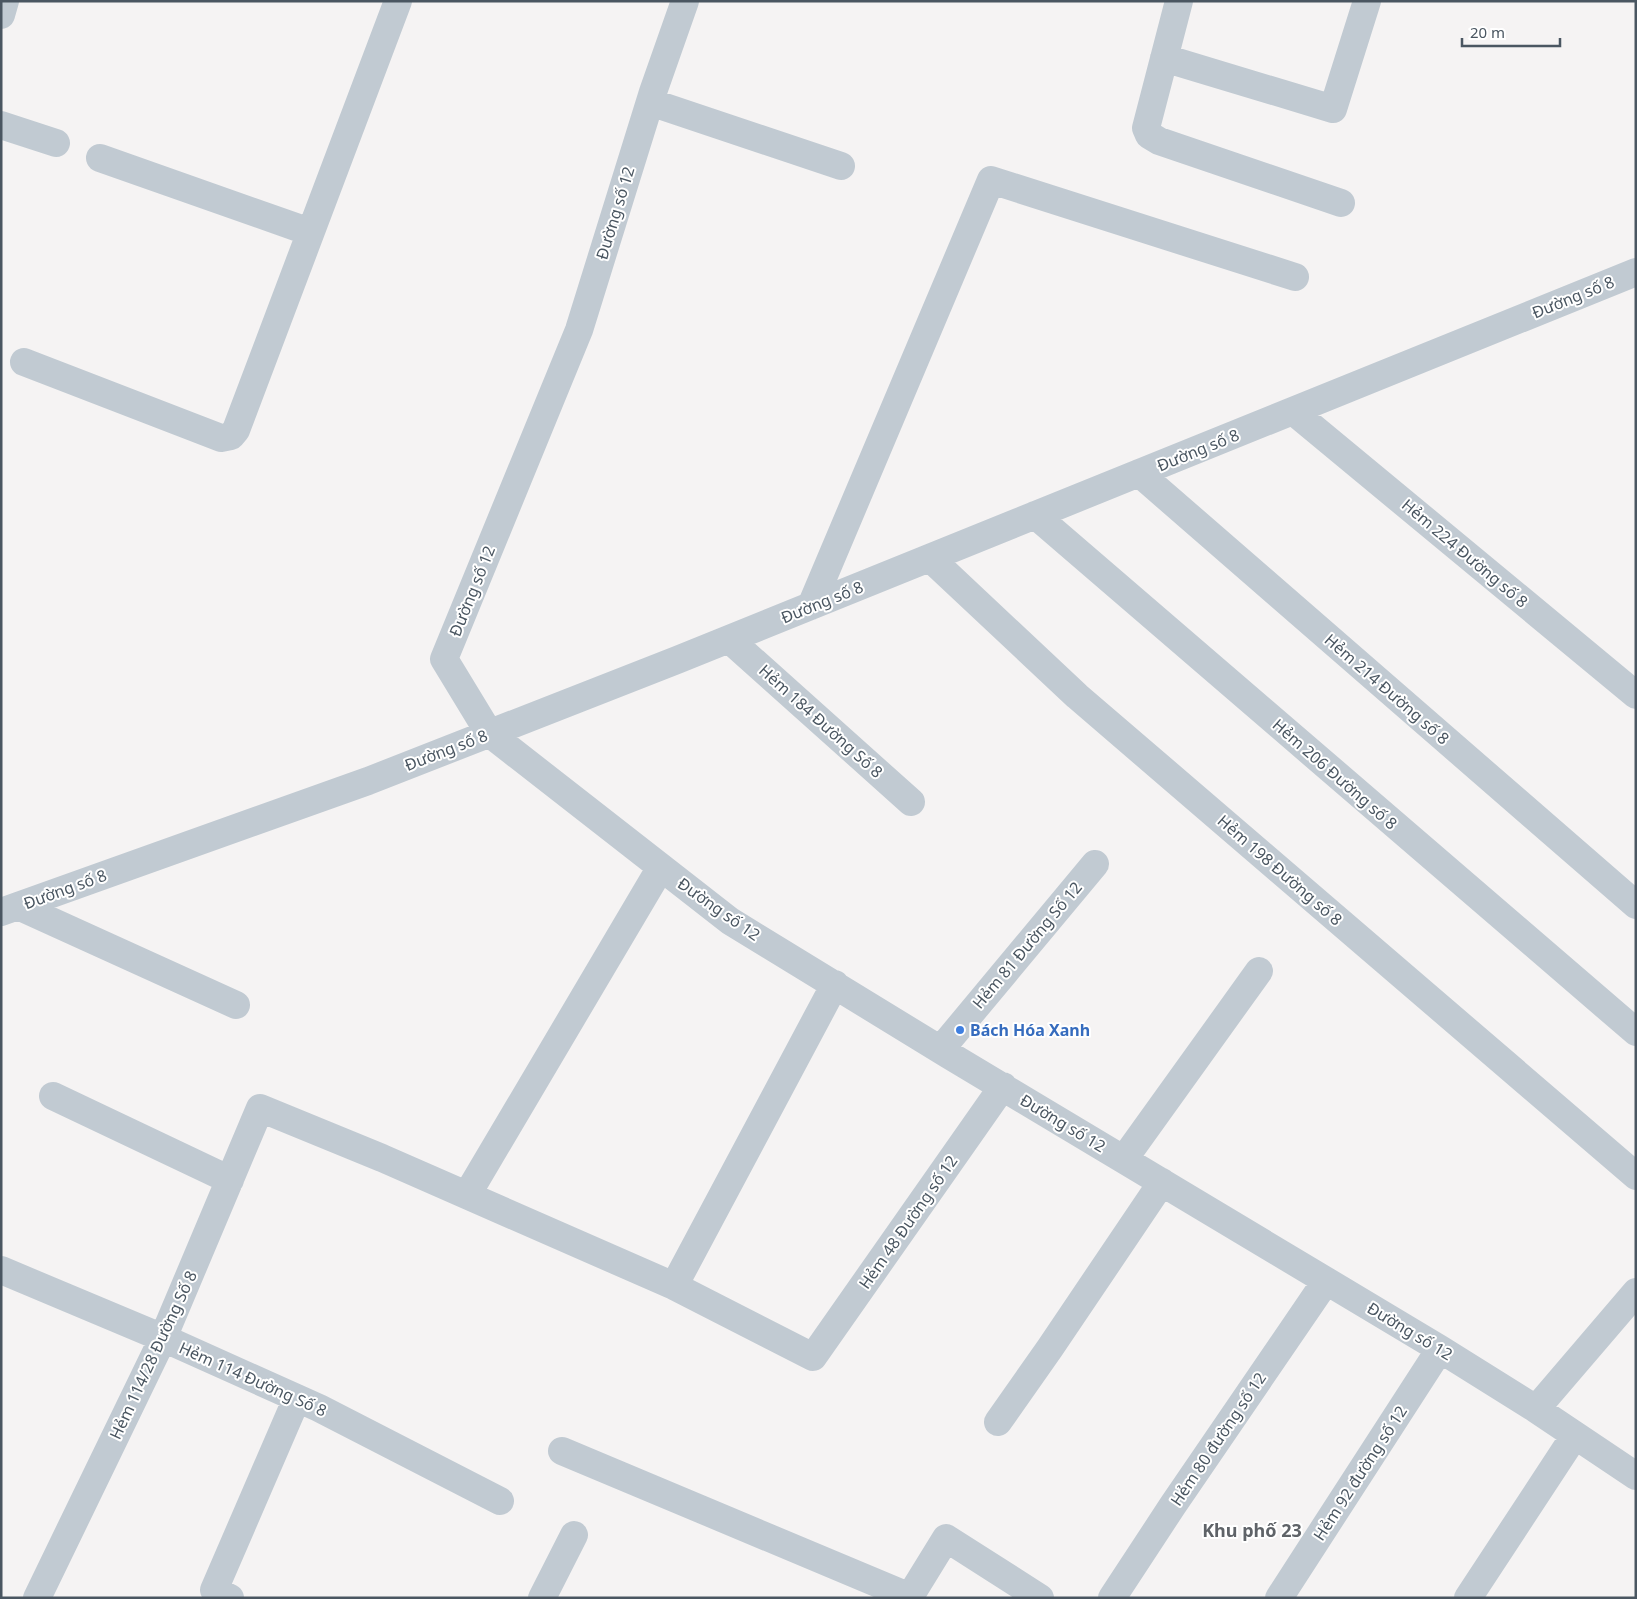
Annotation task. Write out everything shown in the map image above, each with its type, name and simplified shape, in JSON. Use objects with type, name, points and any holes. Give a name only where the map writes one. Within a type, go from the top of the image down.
[{"type":"street","points":[[1,15],[6,1]]},
{"type":"street","points":[[24,362],[221,438],[231,436],[236,430],[398,1]]},
{"type":"street","name":"Đường số 12","points":[[685,1],[650,102],[579,330],[444,659],[490,733],[730,921],[1440,1349],[1536,1409],[1636,1476]]},
{"type":"street","points":[[1178,1],[1146,128],[1149,135],[1159,141],[1342,203]]},
{"type":"street","points":[[1164,58],[1332,109],[1367,1]]},
{"type":"street","points":[[650,102],[841,166]]},
{"type":"street","points":[[1,125],[56,143]]},
{"type":"street","points":[[100,158],[310,232]]},
{"type":"street","points":[[811,606],[991,180],[1295,277]]},
{"type":"street","name":"Đường số 8","points":[[10,909],[368,781],[730,640],[1636,272]]},
{"type":"street","name":"Hẻm 224 Đường số 8","points":[[1293,411],[1636,695]]},
{"type":"street","name":"Hẻm 214 Đường số 8","points":[[1139,473],[1636,905]]},
{"type":"street","name":"Hẻm 206 Đường số 8","points":[[1035,516],[1636,1032]]},
{"type":"street","name":"Hẻm 198 Đường số 8","points":[[930,558],[1077,696],[1636,1176]]},
{"type":"street","name":"Hẻm 184 Đường Số 8","points":[[730,640],[911,802]]},
{"type":"street","name":"Hẻm 81 Đường Số 12","points":[[941,1049],[1095,864]]},
{"type":"street","points":[[661,867],[466,1195],[674,1286],[835,984]]},
{"type":"street","points":[[10,909],[236,1005]]},
{"type":"street","points":[[1124,1159],[1259,972]]},
{"type":"street","name":"Hẻm 48 Đường số 12","points":[[674,1286],[813,1357],[1003,1086]]},
{"type":"street","points":[[54,1096],[230,1180]]},
{"type":"street","name":"Hẻm 114/28 Đường Số 8","points":[[38,1598],[163,1338],[260,1108],[466,1195]]},
{"type":"street","points":[[998,1422],[1162,1182]]},
{"type":"street","name":"Hẻm 114 Đường Số 8","points":[[1,1270],[163,1338],[319,1408],[500,1501]]},
{"type":"street","name":"Hẻm 80 đường số 12","points":[[1112,1598],[1172,1505],[1326,1280]]},
{"type":"street","points":[[1536,1409],[1636,1292]]},
{"type":"street","name":"Hẻm 92 đường số 12","points":[[1279,1598],[1440,1349]]},
{"type":"street","points":[[222,1594],[297,1398]]},
{"type":"street","points":[[1468,1598],[1575,1435]]},
{"type":"street","points":[[562,1451],[910,1597],[946,1538],[1040,1598]]},
{"type":"street","points":[[542,1598],[574,1535]]},
{"type":"place","name":"Bách Hóa Xanh","points":[[960,1030]]},
{"type":"district","name":"Khu phố 23","points":[[1252,1531]]}]
